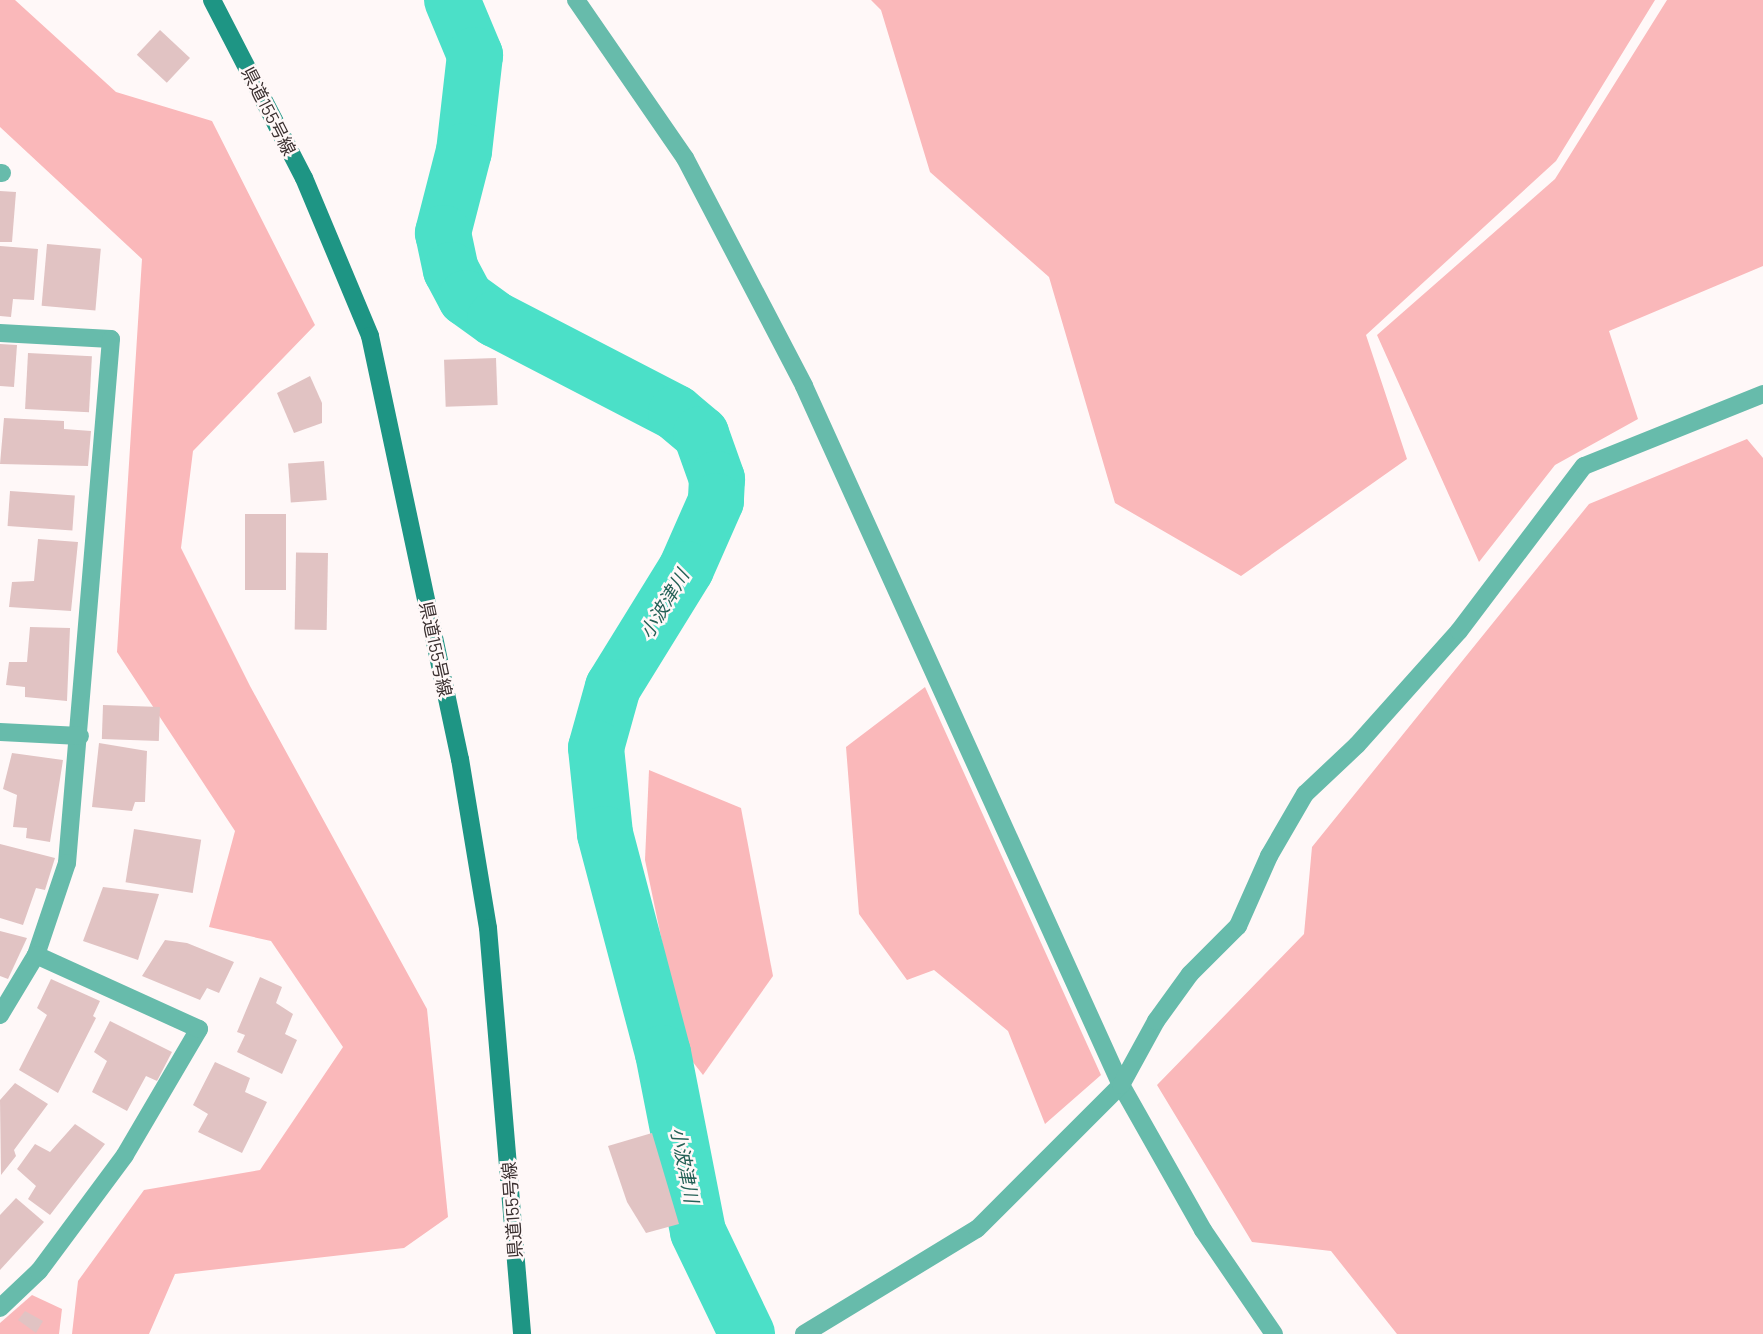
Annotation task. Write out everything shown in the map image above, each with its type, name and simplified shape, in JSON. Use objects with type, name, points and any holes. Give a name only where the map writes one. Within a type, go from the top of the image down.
[{"type":"main road","name":"県道155号線","points":[[212,0],[304,178],[373,348],[460,759],[488,928],[522,1334]]},
{"type":"street","points":[[576,0],[685,158],[804,386],[1121,1085],[1203,1230],[1274,1334]]},
{"type":"street","points":[[0,333],[111,339],[80,736],[67,863],[36,955],[0,1015]]},
{"type":"street","points":[[804,1334],[977,1229],[1121,1085],[1156,1021],[1190,974],[1238,926],[1269,856],[1305,794],[1357,745],[1459,631],[1584,466],[1763,394]]},
{"type":"street","points":[[0,732],[80,736]]},
{"type":"street","points":[[0,1308],[39,1271],[125,1155],[199,1029],[36,955]]},
{"type":"shaded area","points":[[0,0],[15,0],[116,92],[212,121],[315,325],[193,451],[181,548],[250,686],[427,1009],[448,1217],[404,1248],[175,1274],[149,1334],[72,1334],[78,1281],[144,1190],[260,1170],[343,1047],[271,941],[209,927],[235,831],[117,652],[142,259],[0,127]]},
{"type":"shaded area","points":[[427,0],[477,0],[480,35],[440,39]]},
{"type":"shaded area","points":[[871,0],[1655,0],[1556,161],[1366,335],[1407,459],[1241,576],[1115,503],[1049,277],[930,172],[881,10]]},
{"type":"shaded area","points":[[1667,0],[1763,0],[1763,266],[1609,331],[1638,419],[1555,465],[1479,562],[1377,335],[1555,179]]},
{"type":"shaded area","points":[[1747,439],[1763,458],[1763,1334],[1397,1334],[1331,1251],[1252,1242],[1157,1085],[1304,934],[1312,847],[1589,504]]},
{"type":"shaded area","points":[[925,687],[1101,1075],[1045,1124],[1008,1031],[934,970],[907,980],[859,914],[846,747]]},
{"type":"shaded area","points":[[649,770],[741,808],[773,976],[703,1075],[685,1052],[645,860]]},
{"type":"shaded area","points":[[32,1295],[62,1309],[59,1334],[0,1334],[0,1323]]},
{"type":"building","points":[[160,30],[190,58],[167,83],[137,55]]},
{"type":"building","points":[[0,191],[16,192],[12,242],[0,242]]},
{"type":"building","points":[[47,244],[101,249],[95,310],[42,306]]},
{"type":"building","points":[[0,246],[38,249],[34,300],[13,299],[11,317],[0,316]]},
{"type":"building","points":[[0,344],[17,345],[14,387],[0,386]]},
{"type":"building","points":[[28,353],[92,356],[89,412],[25,409]]},
{"type":"building","points":[[496,358],[498,405],[446,407],[444,360]]},
{"type":"building","points":[[310,376],[322,403],[322,423],[294,433],[277,393]]},
{"type":"building","points":[[4,418],[64,421],[64,429],[91,431],[88,466],[0,464]]},
{"type":"building","points":[[324,461],[327,500],[291,502],[288,464]]},
{"type":"building","points":[[10,491],[75,496],[72,530],[8,526]]},
{"type":"building","points":[[245,514],[286,514],[286,590],[245,590]]},
{"type":"building","points":[[38,539],[78,542],[71,611],[9,607],[12,582],[34,581]]},
{"type":"building","points":[[296,552],[328,553],[327,630],[295,629]]},
{"type":"building","points":[[30,627],[70,628],[67,701],[25,697],[25,687],[6,685],[9,662],[27,662]]},
{"type":"building","points":[[103,705],[160,707],[159,741],[102,739]]},
{"type":"building","points":[[99,743],[147,751],[145,802],[135,802],[132,811],[92,807]]},
{"type":"building","points":[[12,753],[63,760],[50,842],[26,838],[27,828],[13,827],[17,795],[3,789]]},
{"type":"building","points":[[134,829],[201,840],[193,893],[126,882]]},
{"type":"building","points":[[0,844],[55,858],[45,890],[36,888],[23,925],[0,918]]},
{"type":"building","points":[[103,887],[159,894],[138,960],[83,941]]},
{"type":"building","points":[[0,931],[27,938],[8,979],[0,976]]},
{"type":"building","points":[[165,940],[187,943],[234,962],[219,993],[207,988],[200,1000],[142,976]]},
{"type":"building","points":[[260,977],[282,987],[276,1003],[293,1014],[285,1034],[297,1040],[282,1074],[237,1052],[245,1035],[237,1032]]},
{"type":"building","points":[[51,979],[100,1001],[93,1016],[96,1018],[58,1093],[19,1070],[47,1015],[37,1008]]},
{"type":"building","points":[[110,1021],[172,1052],[157,1081],[146,1076],[127,1111],[92,1092],[107,1061],[94,1052]]},
{"type":"building","points":[[215,1062],[250,1078],[245,1092],[267,1102],[242,1153],[198,1132],[208,1114],[193,1105]]},
{"type":"building","points":[[15,1083],[48,1104],[14,1150],[16,1156],[1,1175],[0,1100]]},
{"type":"building","points":[[75,1124],[105,1144],[50,1215],[28,1199],[36,1186],[17,1169],[35,1144],[50,1152]]},
{"type":"building","points":[[652,1133],[679,1224],[646,1233],[627,1202],[608,1146]]},
{"type":"building","points":[[16,1198],[44,1222],[0,1270],[0,1215]]},
{"type":"building","points":[[25,1311],[43,1321],[36,1333],[18,1320]]},
{"type":"waterway","name":"小波津川","points":[[452,0],[475,55],[464,151],[443,233],[451,270],[466,298],[495,319],[676,413],[701,434],[717,479],[716,501],[686,569],[613,687],[596,748],[605,834],[663,1053],[698,1232],[747,1334]]}]
